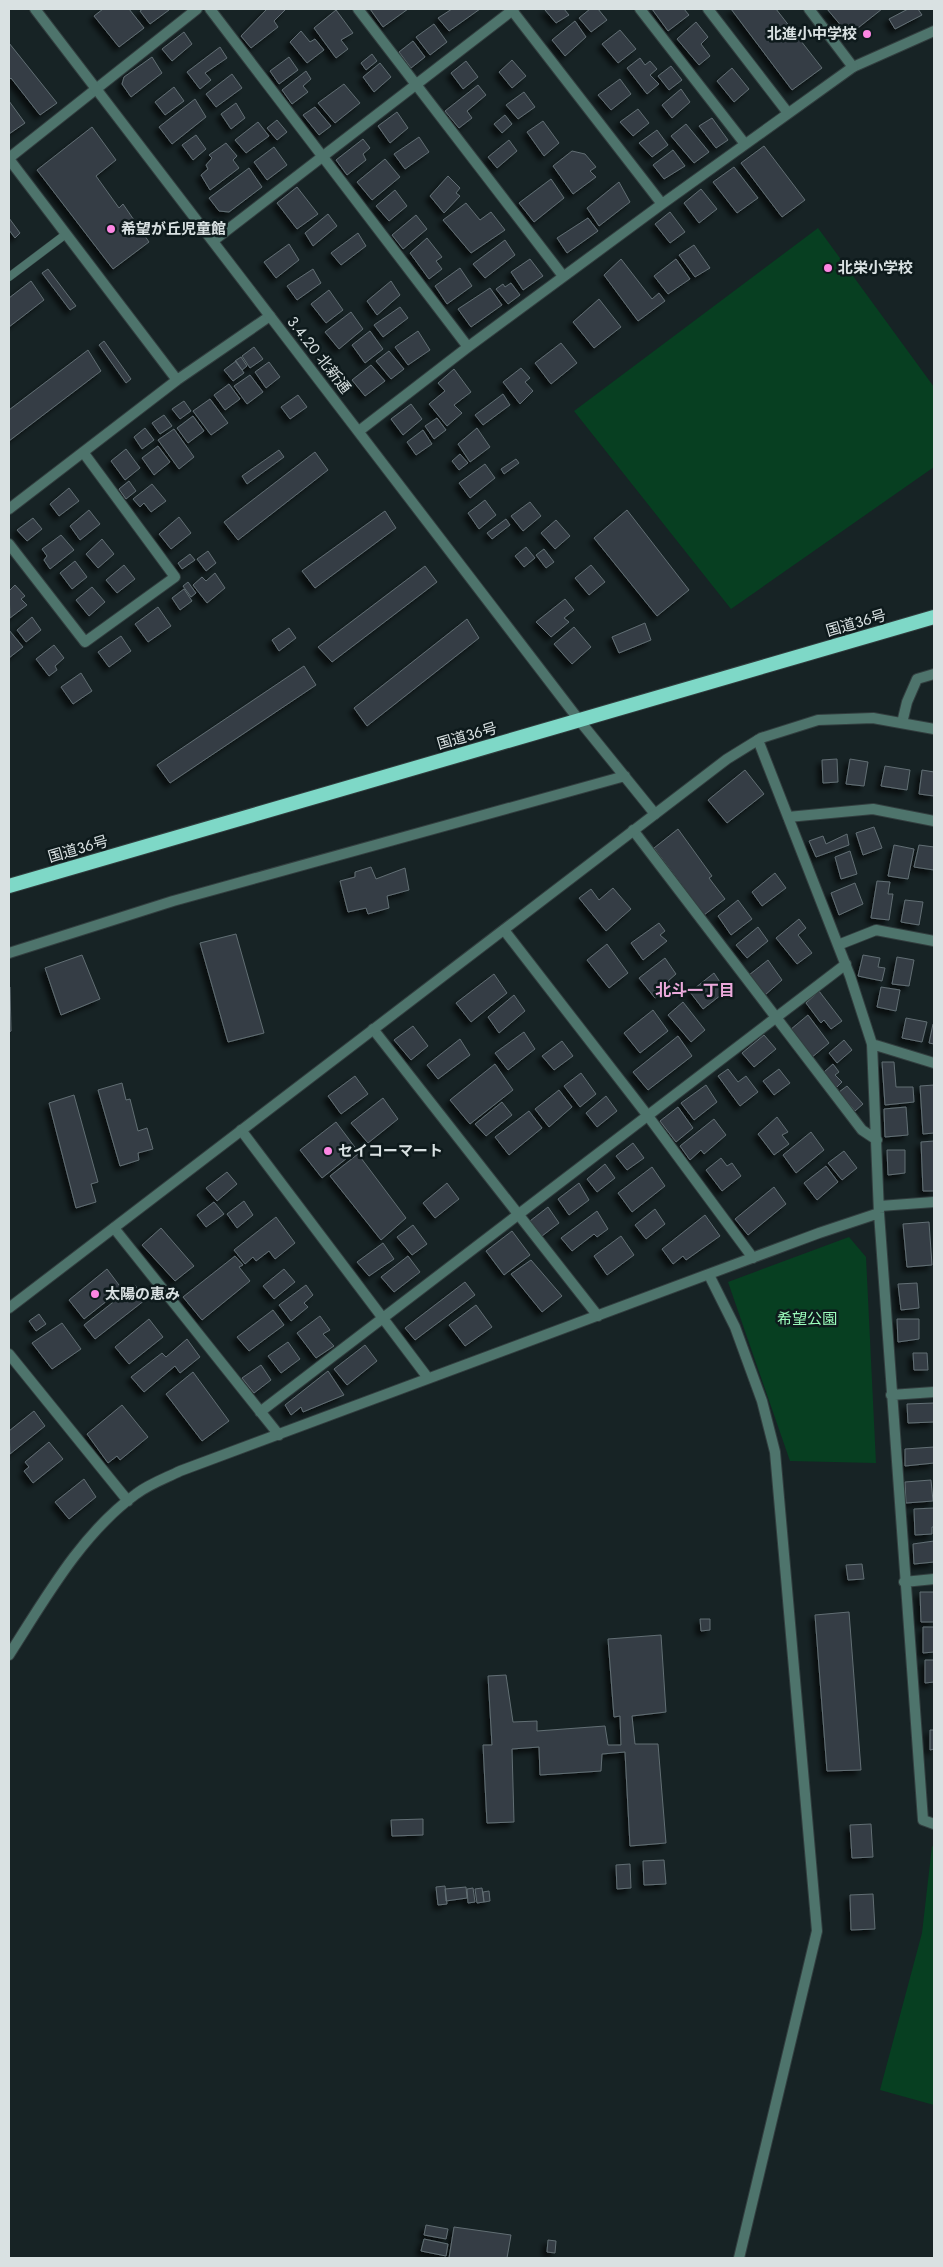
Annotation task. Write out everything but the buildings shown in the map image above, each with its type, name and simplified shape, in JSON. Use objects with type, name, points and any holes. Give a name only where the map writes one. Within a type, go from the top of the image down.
[{"type":"highway","name":"国道36号","points":[[9,886],[934,617]]},
{"type":"street","name":"3.4.20 北新通","points":[[35,9],[579,720],[655,814]]},
{"type":"street","points":[[178,380],[9,158],[196,9]]},
{"type":"street","points":[[210,9],[468,346]]},
{"type":"street","points":[[358,9],[415,86],[563,276]]},
{"type":"street","points":[[213,241],[512,9],[662,204]]},
{"type":"street","points":[[640,9],[745,144]]},
{"type":"street","points":[[708,9],[788,113]]},
{"type":"street","points":[[809,9],[853,67]]},
{"type":"street","points":[[359,431],[468,346],[563,276],[853,67],[934,31]]},
{"type":"street","points":[[9,509],[178,380],[270,316]]},
{"type":"street","points":[[9,544],[85,642],[175,577],[83,452]]},
{"type":"street","points":[[902,723],[907,702],[917,679],[934,674]]},
{"type":"street","points":[[9,1308],[728,758],[758,740],[818,720],[873,718],[934,729]]},
{"type":"street","points":[[758,740],[846,964],[872,1044],[879,1210],[904,1582],[923,1820],[934,1824]]},
{"type":"street","points":[[9,953],[173,901],[625,776]]},
{"type":"street","points":[[788,817],[873,809],[934,821]]},
{"type":"street","points":[[633,830],[862,1130],[877,1140]]},
{"type":"street","points":[[504,930],[648,1116],[754,1258]]},
{"type":"street","points":[[838,945],[876,930],[934,941]]},
{"type":"street","points":[[260,1412],[846,964]]},
{"type":"street","points":[[374,1029],[598,1316]]},
{"type":"street","points":[[872,1044],[934,1063]]},
{"type":"street","points":[[241,1130],[428,1378]]},
{"type":"street","points":[[9,1656],[48,1595],[99,1526],[137,1493],[180,1471],[879,1210],[934,1202]]},
{"type":"street","points":[[114,1228],[279,1435]]},
{"type":"street","points":[[708,1275],[735,1327],[762,1401],[775,1452],[817,1931],[739,2258]]},
{"type":"street","points":[[9,1354],[128,1501]]},
{"type":"street","points":[[892,1395],[934,1392]]},
{"type":"street","points":[[904,1582],[934,1580]]},
{"type":"lane","points":[[9,276],[66,234]]},
{"type":"green space","points":[[818,228],[934,387],[934,467],[731,609],[574,411]]},
{"type":"green space","name":"希望公園","points":[[849,1237],[866,1257],[876,1463],[790,1461],[728,1282]]},
{"type":"green space","points":[[932,1846],[934,1847],[934,2105],[880,2090],[922,1933]]},
{"type":"place","name":"北進小中学校","points":[[867,34]]},
{"type":"place","name":"希望が丘児童館","points":[[111,229]]},
{"type":"place","name":"北栄小学校","points":[[828,268]]},
{"type":"place","name":"セイコーマート","points":[[328,1151]]},
{"type":"place","name":"太陽の恵み","points":[[95,1294]]},
{"type":"district","name":"北斗一丁目","points":[[695,990]]}]
